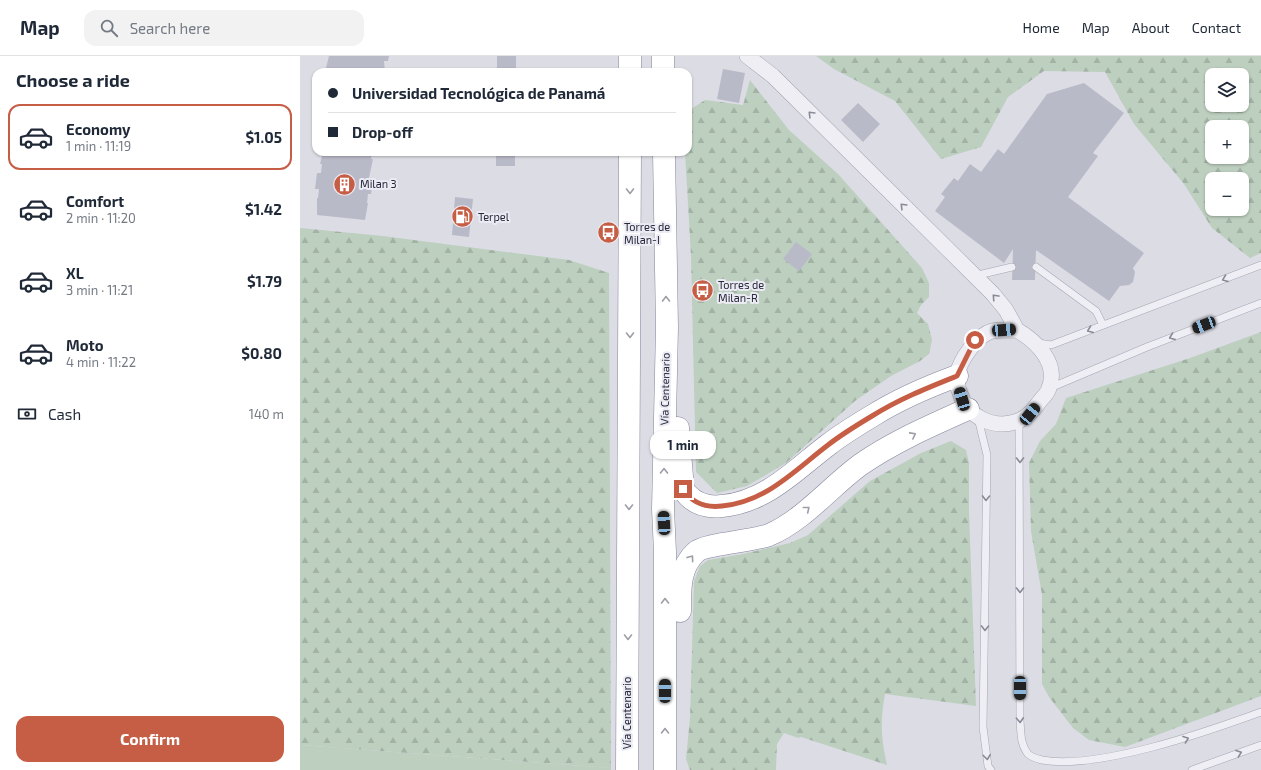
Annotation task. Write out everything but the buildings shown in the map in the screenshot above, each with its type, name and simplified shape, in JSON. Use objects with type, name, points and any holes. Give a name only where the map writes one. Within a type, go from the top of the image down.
[{"type":"highway","points":[[630,56],[630,68]]},
{"type":"highway","points":[[663,56],[663,68]]},
{"type":"highway","name":"Vía Centenario","points":[[627,770],[630,156]]},
{"type":"highway","name":"Vía Centenario","points":[[664,156],[666,327],[663,509],[666,552],[665,770]]},
{"type":"highway","points":[[666,327],[674,383],[683,489],[695,502],[704,506],[734,505],[758,497],[781,483],[830,443],[871,416],[910,394],[957,376]]},
{"type":"highway","points":[[665,675],[674,660],[679,644],[681,580],[686,565],[694,553],[699,549],[769,535],[789,524],[847,475],[874,456],[932,425],[973,413]]},
{"type":"street","points":[[747,56],[773,76],[973,276],[1006,310],[1016,330],[1036,343],[1048,362],[1051,374],[1049,388],[1030,414],[1019,421],[1005,424],[991,423],[973,413],[962,399],[957,376],[975,340],[991,331],[1016,330]]},
{"type":"lane","points":[[1036,343],[1051,345],[1261,266]]},
{"type":"lane","points":[[973,276],[1012,267]]},
{"type":"lane","points":[[1036,267],[1096,311],[1103,325]]},
{"type":"lane","points":[[1049,388],[1147,347],[1261,303]]},
{"type":"lane","points":[[973,413],[987,455],[983,727],[988,766],[991,770]]},
{"type":"lane","points":[[1019,421],[1020,720],[1021,742],[1029,755],[1060,765],[1099,764],[1139,756],[1261,712]]},
{"type":"lane","points":[[1192,770],[1261,745]]},
{"type":"green space","points":[[816,56],[1261,56],[1261,253],[1250,258],[1212,228],[1184,184],[1134,124],[1105,72],[1044,71],[1008,97],[981,147],[941,159],[895,101],[834,69]]},
{"type":"green space","points":[[750,80],[789,130],[838,174],[922,268],[929,283],[929,297],[921,305],[917,313],[928,324],[932,340],[929,354],[920,361],[891,376],[855,401],[786,463],[747,486],[717,493],[696,472],[691,256],[685,156],[692,156],[692,108],[705,100],[743,105]]},
{"type":"green space","points":[[300,228],[383,236],[569,260],[609,273],[611,768],[300,745]]},
{"type":"green space","points":[[1261,332],[1261,696],[1125,747],[1089,740],[1073,728],[1049,697],[1042,684],[1042,595],[1031,531],[1029,463],[1040,441],[1056,424],[1066,398],[1190,358]]},
{"type":"green space","points":[[951,441],[966,450],[969,463],[969,512],[976,706],[885,694],[882,713],[882,730],[883,746],[887,765],[801,737],[798,738],[784,733],[777,744],[776,770],[690,770],[686,759],[690,718],[694,581],[700,566],[708,560],[743,554],[790,543],[808,535],[870,481],[921,453]]},
{"type":"green space","points":[[300,745],[611,768],[611,770],[300,770]]},
{"type":"place","name":"Milan 3","points":[[344,184]]},
{"type":"place","name":"Terpel","points":[[462,217]]},
{"type":"place","name":"Torres de Milan-I","points":[[608,233]]},
{"type":"place","name":"Torres de Milan-R","points":[[702,291]]},
{"type":"route","points":[[683,489],[695,502],[704,506],[717,507],[734,505],[758,497],[781,483],[830,443],[879,412],[910,394],[957,376],[961,365],[975,340]]}]
